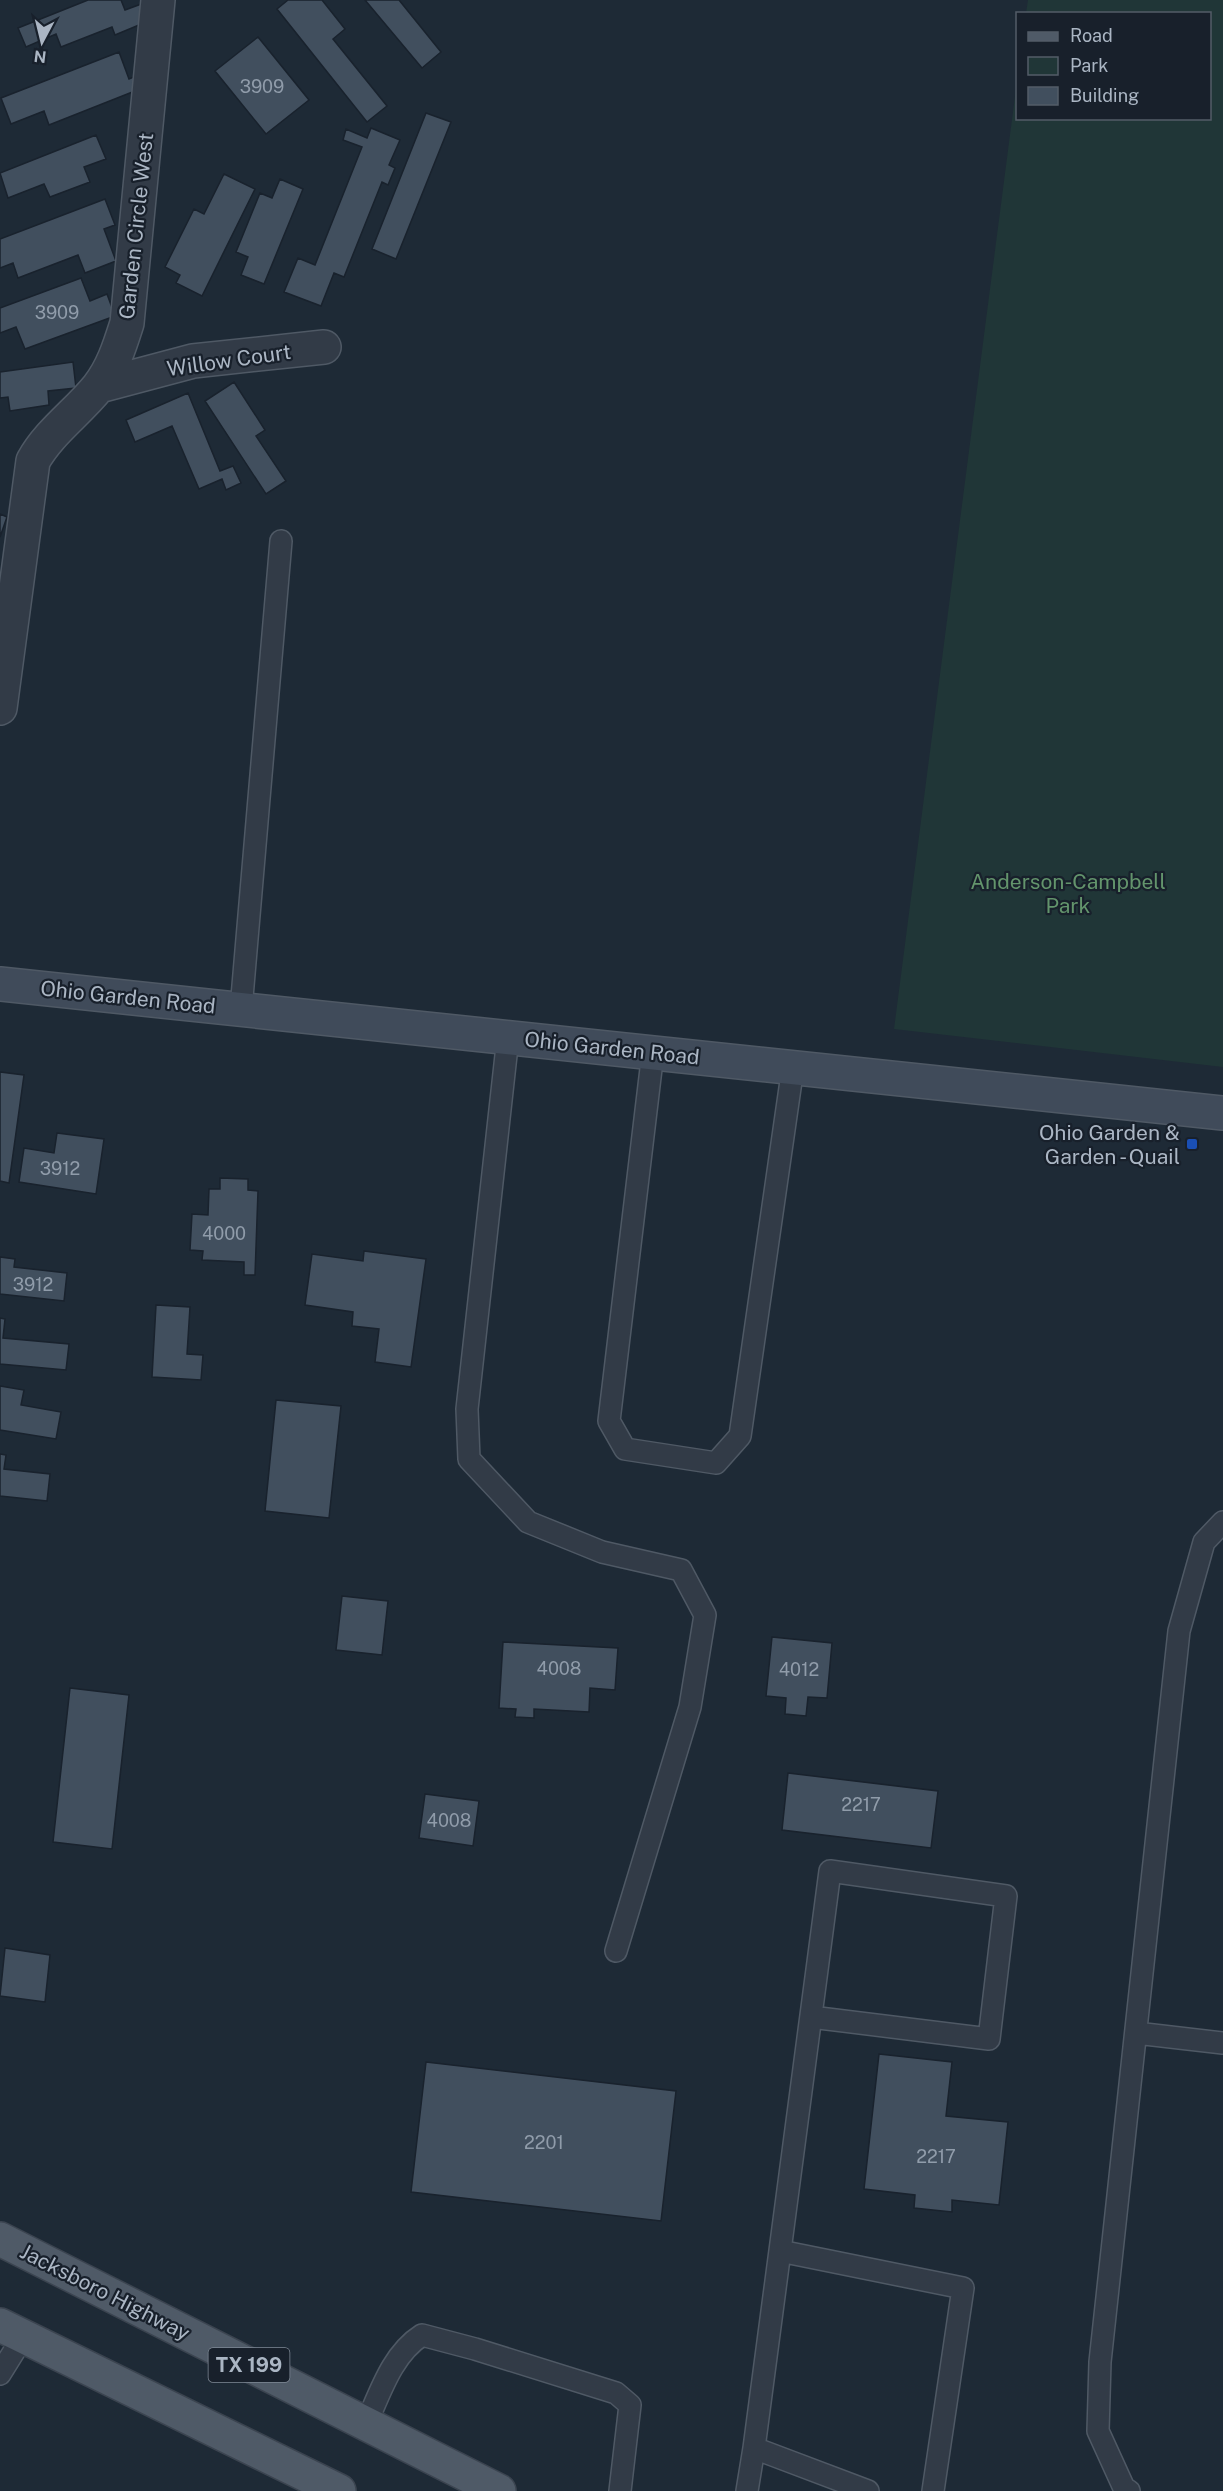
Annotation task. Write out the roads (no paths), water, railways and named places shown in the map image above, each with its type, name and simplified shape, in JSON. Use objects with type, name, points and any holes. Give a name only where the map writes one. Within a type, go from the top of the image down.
[{"type":"main road","name":"Jacksboro Highway","points":[[0,2239],[499,2491]]},
{"type":"main road","points":[[11,2331],[303,2483],[339,2491]]},
{"type":"street","name":"Garden Circle West","points":[[0,708],[33,461],[42,444],[99,386],[116,357],[127,323],[158,0]]},
{"type":"street","name":"Willow Court","points":[[99,386],[193,361],[324,347]]},
{"type":"street","name":"Ohio Garden Road","points":[[0,984],[1223,1113]]},
{"type":"lane","points":[[241,1009],[281,542]]},
{"type":"lane","points":[[508,1037],[467,1409],[469,1459],[528,1522],[602,1552],[681,1570],[705,1616],[690,1707],[616,1951]]},
{"type":"lane","points":[[653,1052],[609,1421],[625,1449],[716,1463],[740,1436],[794,1067]]},
{"type":"lane","points":[[1130,2491],[1124,2488],[1098,2431],[1100,2362],[1179,1631],[1204,1542],[1223,1522]]},
{"type":"lane","points":[[747,2491],[830,1871],[1006,1896],[989,2039],[811,2017]]},
{"type":"lane","points":[[1136,2033],[1223,2043]]},
{"type":"lane","points":[[780,2251],[963,2288],[933,2491]]},
{"type":"lane","points":[[0,2374],[11,2331]]},
{"type":"lane","points":[[366,2424],[399,2355],[411,2342],[422,2335],[616,2393],[630,2404],[620,2491]]},
{"type":"lane","points":[[754,2448],[868,2491]]},
{"type":"place","name":"Ohio Garden & Garden - Quail","points":[[1192,1144]]},
{"type":"park label","name":"Anderson-Campbell Park","points":[[1068,893]]}]
